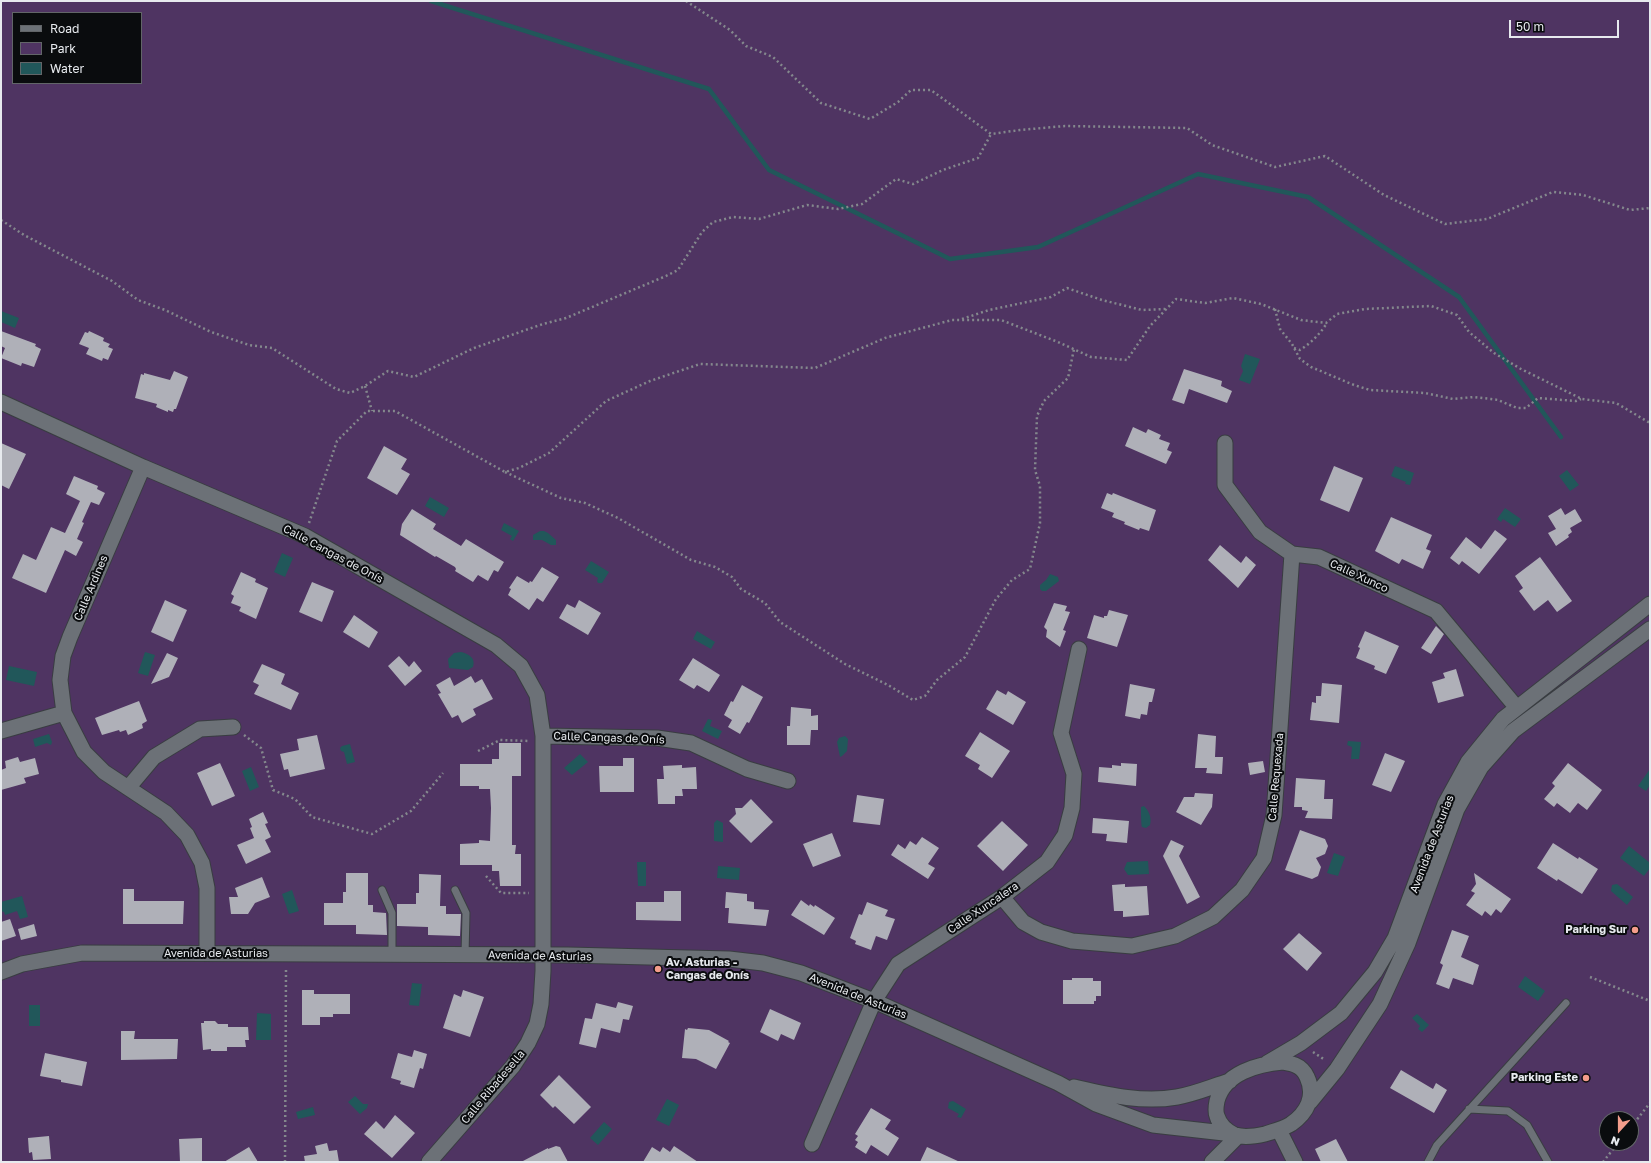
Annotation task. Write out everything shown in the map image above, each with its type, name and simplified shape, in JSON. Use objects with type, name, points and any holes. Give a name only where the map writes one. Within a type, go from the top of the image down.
[{"type":"street","name":"Calle Cangas de Onís","points":[[1,402],[143,467],[305,536],[496,645],[521,666],[537,695],[543,738],[543,955]]},
{"type":"street","name":"Calle Xunco","points":[[1225,443],[1225,485],[1260,532],[1292,554],[1319,557],[1436,611],[1517,708]]},
{"type":"street","name":"Calle Ardines","points":[[143,467],[63,656],[60,680],[64,713],[84,752],[104,772],[166,813],[187,835],[202,862],[206,888],[207,953]]},
{"type":"street","name":"Calle Requexada","points":[[1002,897],[1023,922],[1041,932],[1072,941],[1132,946],[1175,936],[1213,917],[1242,890],[1264,858],[1274,815],[1292,554]]},
{"type":"street","name":"Avenida de Asturias","points":[[1267,1063],[1301,1043],[1341,1013],[1375,972],[1395,938],[1445,804],[1468,762],[1503,719],[1650,604]]},
{"type":"street","name":"Avenida de Asturias","points":[[1310,1102],[1337,1069],[1380,1004],[1408,943],[1457,810],[1481,767],[1513,731],[1650,629]]},
{"type":"street","name":"Calle Xuncalera","points":[[812,1144],[874,1001],[898,964],[1002,897],[1047,862],[1064,835],[1072,808],[1074,774],[1061,733],[1079,649]]},
{"type":"street","points":[[1,731],[64,713]]},
{"type":"street","points":[[128,788],[154,757],[200,729],[234,727]]},
{"type":"street","name":"Calle Cangas de Onís","points":[[543,738],[657,738],[691,743],[747,769],[788,780]]},
{"type":"street","name":"Avenida de Asturias","points":[[1,972],[22,964],[82,954],[207,953],[543,955],[763,962],[801,973],[874,1001],[1058,1083],[1096,1104],[1153,1125],[1236,1135]]},
{"type":"street","name":"Calle Ribadesella","points":[[429,1162],[513,1066],[528,1043],[537,1024],[541,1004],[543,955]]},
{"type":"street","points":[[1283,1062],[1296,1065],[1305,1073],[1311,1084],[1312,1093],[1310,1102],[1305,1110],[1295,1120],[1279,1130],[1258,1136],[1236,1135],[1225,1130],[1219,1123],[1216,1113],[1218,1097],[1221,1090],[1240,1073],[1267,1063],[1283,1062]]},
{"type":"street","name":"Avenida de Asturias","points":[[1058,1083],[1119,1098],[1146,1100],[1178,1097],[1230,1081]]},
{"type":"street","points":[[1279,1130],[1295,1162]]},
{"type":"street","points":[[1212,1162],[1236,1135]]},
{"type":"lane","points":[[382,890],[392,912],[392,954]]},
{"type":"lane","points":[[455,890],[466,913],[465,955]]},
{"type":"lane","points":[[1428,1162],[1437,1145],[1566,1004]]},
{"type":"lane","points":[[1469,1109],[1508,1111],[1527,1126],[1548,1162]]},
{"type":"path","points":[[686,1],[730,30],[746,46],[773,57],[820,103],[870,119],[898,102],[911,90],[931,90],[992,134],[1065,126],[1187,128],[1212,145],[1275,166],[1325,156],[1384,196],[1445,224],[1487,219],[1553,192],[1583,195],[1630,210],[1650,208]]},
{"type":"path","points":[[1,220],[24,235],[112,281],[138,300],[165,310],[211,332],[249,345],[272,348],[336,388],[350,393],[365,386],[388,371],[414,377],[474,348],[543,324],[566,318],[666,276],[678,270],[702,232],[713,222],[733,217],[759,219],[807,205],[838,209],[862,204],[896,179],[913,184],[943,170],[978,158],[992,134]]},
{"type":"path","points":[[958,320],[989,310],[1051,297],[1068,288],[1102,300],[1142,310],[1166,309]]},
{"type":"path","points":[[504,472],[519,468],[549,453],[606,400],[650,381],[700,364],[815,368],[885,338],[952,320],[1001,320],[1091,357],[1127,360],[1150,326],[1176,299],[1205,303],[1233,298],[1261,304],[1301,320],[1328,322]]},
{"type":"path","points":[[1294,348],[1300,350],[1307,345],[1320,334],[1328,322],[1337,314],[1365,308],[1431,306],[1457,314],[1469,332],[1494,353],[1521,369],[1582,399],[1616,404],[1650,423]]},
{"type":"path","points":[[1275,309],[1280,329],[1300,359],[1311,367],[1370,390],[1425,393],[1453,399],[1474,397],[1498,400],[1517,408],[1526,408],[1538,398],[1582,399]]},
{"type":"path","points":[[305,536],[337,441],[367,411],[395,411],[504,472],[561,498],[585,503],[618,518],[691,560],[715,567],[732,577],[741,589],[764,603],[780,622],[844,664],[888,685],[913,700],[925,696],[937,680],[965,657],[996,599],[1012,580],[1030,569],[1040,523],[1040,486],[1035,470],[1037,416],[1044,401],[1068,378],[1074,349]]},
{"type":"path","points":[[365,386],[372,411]]},
{"type":"path","points":[[234,727],[262,748],[273,790],[295,799],[312,817],[372,834],[411,811],[443,773]]},
{"type":"path","points":[[478,751],[500,740],[543,738]]},
{"type":"path","points":[[486,876],[501,893],[543,893]]},
{"type":"path","points":[[285,1162],[286,954]]},
{"type":"path","points":[[1590,977],[1650,1001]]},
{"type":"path","points":[[1301,1043],[1337,1069]]},
{"type":"path","points":[[1639,1117],[1650,1103]]},
{"type":"path","points":[[1603,1162],[1612,1151]]},
{"type":"green space","points":[[1,1],[1650,1],[1650,1162],[1,1162]]},
{"type":"water","points":[[1,311],[19,318],[15,328],[1,322]]},
{"type":"water","points":[[1245,354],[1260,359],[1250,384],[1239,380],[1243,371],[1241,366]]},
{"type":"water","points":[[1395,466],[1414,473],[1410,485],[1405,484],[1406,482],[1391,476]]},
{"type":"water","points":[[1567,470],[1579,485],[1570,491],[1559,476]]},
{"type":"water","points":[[430,497],[449,508],[444,517],[425,506]]},
{"type":"water","points":[[1505,508],[1521,519],[1515,527],[1503,519],[1501,522],[1497,519]]},
{"type":"water","points":[[504,523],[519,531],[513,541],[510,539],[512,536],[501,530]]},
{"type":"water","points":[[540,531],[544,531],[556,540],[556,545],[551,545],[542,540],[533,540],[533,535]]},
{"type":"water","points":[[282,553],[293,558],[285,577],[274,572]]},
{"type":"water","points":[[591,561],[609,572],[602,583],[598,583],[598,578],[585,570]]},
{"type":"water","points":[[1050,574],[1058,577],[1059,581],[1046,591],[1042,591],[1040,589],[1040,585]]},
{"type":"water","points":[[697,631],[715,642],[711,649],[693,639]]},
{"type":"water","points":[[145,652],[155,655],[148,676],[138,673]]},
{"type":"water","points":[[461,652],[467,654],[473,659],[473,667],[468,670],[449,668],[448,659],[454,653]]},
{"type":"water","points":[[9,666],[37,672],[34,686],[6,680]]},
{"type":"water","points":[[708,719],[712,720],[710,726],[722,731],[718,739],[702,731]]},
{"type":"water","points":[[49,734],[52,742],[51,745],[47,743],[35,747],[33,739]]},
{"type":"water","points":[[845,736],[848,739],[847,751],[840,757],[837,742],[839,738]]},
{"type":"water","points":[[1348,741],[1361,742],[1359,759],[1351,759],[1352,747],[1347,745]]},
{"type":"water","points":[[350,744],[355,762],[347,764],[344,752],[341,751],[340,748]]},
{"type":"water","points":[[580,754],[588,762],[572,775],[564,768]]},
{"type":"water","points":[[251,767],[259,787],[250,791],[242,771]]},
{"type":"water","points":[[1650,769],[1650,785],[1646,791],[1638,786]]},
{"type":"water","points":[[1144,806],[1149,812],[1151,820],[1150,825],[1146,828],[1142,827],[1141,823],[1141,807]]},
{"type":"water","points":[[717,820],[723,823],[723,842],[714,841],[714,823]]},
{"type":"water","points":[[1629,846],[1650,863],[1650,868],[1644,876],[1620,858]]},
{"type":"water","points":[[1334,853],[1345,857],[1338,876],[1327,873]]},
{"type":"water","points":[[1148,861],[1149,874],[1128,875],[1124,869],[1127,862]]},
{"type":"water","points":[[637,862],[646,862],[646,886],[638,886]]},
{"type":"water","points":[[718,866],[740,868],[739,880],[717,878]]},
{"type":"water","points":[[1617,884],[1633,897],[1627,905],[1611,891],[1612,885]]},
{"type":"water","points":[[292,890],[299,911],[289,914],[282,894]]},
{"type":"water","points":[[22,896],[28,917],[20,919],[17,911],[5,915],[4,912],[1,911],[1,902]]},
{"type":"water","points":[[1525,976],[1545,991],[1538,1001],[1518,987]]},
{"type":"water","points":[[412,983],[422,984],[419,1006],[409,1005]]},
{"type":"water","points":[[29,1005],[40,1005],[40,1026],[29,1026]]},
{"type":"water","points":[[257,1013],[271,1014],[271,1040],[256,1040]]},
{"type":"water","points":[[1417,1014],[1429,1025],[1422,1032],[1418,1029],[1420,1026],[1412,1018]]},
{"type":"water","points":[[355,1096],[363,1104],[368,1104],[367,1108],[360,1114],[348,1102]]},
{"type":"water","points":[[667,1099],[679,1105],[669,1126],[656,1120]]},
{"type":"water","points":[[953,1101],[966,1109],[961,1118],[957,1117],[959,1114],[948,1108],[949,1102]]},
{"type":"water","points":[[313,1107],[315,1115],[298,1119],[296,1112]]},
{"type":"water","points":[[604,1122],[612,1129],[598,1145],[590,1138]]},
{"type":"building","points":[[1,331],[36,344],[35,346],[41,349],[34,367],[22,363],[21,366],[1,358],[5,348],[1,346]]},
{"type":"building","points":[[89,331],[104,338],[103,341],[110,344],[108,347],[113,349],[108,360],[103,358],[102,361],[86,354],[89,348],[79,344],[85,332],[88,333]]},
{"type":"building","points":[[1184,369],[1222,381],[1221,386],[1232,391],[1227,403],[1189,389],[1184,404],[1172,400]]},
{"type":"building","points":[[174,371],[188,377],[176,409],[174,409],[173,412],[168,410],[168,412],[156,407],[157,404],[135,398],[141,374],[144,375],[144,373],[170,380]]},
{"type":"building","points":[[1133,427],[1146,433],[1148,429],[1161,435],[1159,439],[1170,443],[1167,450],[1172,452],[1166,464],[1125,446]]},
{"type":"building","points":[[1,443],[26,454],[9,489],[1,485]]},
{"type":"building","points":[[384,446],[407,459],[401,469],[410,474],[397,495],[367,478]]},
{"type":"building","points":[[1334,466],[1363,478],[1349,512],[1320,500]]},
{"type":"building","points":[[74,476],[98,486],[97,489],[105,493],[99,505],[91,502],[82,522],[84,523],[77,539],[83,542],[76,556],[65,550],[46,593],[12,578],[23,554],[36,560],[51,527],[65,533],[80,501],[66,494]]},
{"type":"building","points":[[1107,493],[1112,495],[1113,493],[1156,510],[1149,531],[1140,528],[1139,530],[1124,524],[1125,522],[1112,517],[1114,513],[1101,508]]},
{"type":"building","points":[[1561,508],[1565,515],[1575,509],[1582,521],[1570,528],[1572,532],[1568,535],[1569,537],[1556,546],[1548,533],[1556,529],[1548,516]]},
{"type":"building","points":[[412,509],[436,524],[433,529],[461,546],[466,539],[504,562],[498,572],[494,570],[488,581],[478,575],[473,582],[455,571],[455,567],[436,556],[435,557],[400,535],[402,524]]},
{"type":"building","points":[[1391,517],[1432,535],[1426,549],[1431,551],[1423,569],[1402,559],[1399,564],[1375,551]]},
{"type":"building","points":[[1495,530],[1507,539],[1479,574],[1462,561],[1459,565],[1450,558],[1466,537],[1481,549]]},
{"type":"building","points":[[1220,545],[1241,563],[1246,556],[1256,565],[1238,588],[1208,560]]},
{"type":"building","points":[[1540,557],[1572,601],[1557,612],[1548,600],[1534,611],[1519,591],[1523,588],[1515,576]]},
{"type":"building","points":[[542,567],[559,577],[543,602],[537,598],[529,610],[508,595],[511,589],[509,588],[517,576],[529,583],[530,581],[532,582]]},
{"type":"building","points":[[241,572],[256,579],[255,582],[268,588],[256,619],[239,611],[241,607],[231,603],[234,596],[231,594]]},
{"type":"building","points":[[312,582],[334,591],[322,622],[299,612]]},
{"type":"building","points":[[165,600],[187,610],[173,642],[151,632]]},
{"type":"building","points":[[579,600],[601,613],[588,635],[559,618],[567,604],[575,608]]},
{"type":"building","points":[[1054,603],[1067,606],[1065,611],[1070,612],[1063,630],[1066,631],[1060,647],[1046,637],[1047,630],[1044,627]]},
{"type":"building","points":[[1109,610],[1128,615],[1117,647],[1087,638],[1094,615],[1104,618],[1104,616],[1107,616]]},
{"type":"building","points":[[354,615],[378,632],[369,648],[343,632]]},
{"type":"building","points":[[1436,626],[1444,634],[1431,654],[1421,648]]},
{"type":"building","points":[[1365,631],[1399,646],[1386,674],[1374,669],[1375,666],[1356,658],[1360,648],[1358,647]]},
{"type":"building","points":[[167,653],[178,658],[169,677],[151,684]]},
{"type":"building","points":[[399,656],[409,667],[414,661],[422,671],[405,686],[388,666]]},
{"type":"building","points":[[693,658],[720,675],[709,692],[697,685],[694,689],[679,680]]},
{"type":"building","points":[[262,664],[285,674],[281,684],[299,693],[291,710],[254,694],[259,685],[253,682]]},
{"type":"building","points":[[1456,669],[1464,696],[1438,703],[1432,682],[1445,678],[1443,673]]},
{"type":"building","points":[[471,676],[475,683],[482,679],[493,699],[473,709],[476,715],[462,723],[458,715],[452,718],[438,694],[441,693],[436,685],[450,677],[454,686]]},
{"type":"building","points":[[1322,683],[1342,685],[1339,723],[1310,720],[1312,702],[1316,703],[1316,696],[1321,696]]},
{"type":"building","points":[[1130,684],[1155,689],[1152,702],[1149,702],[1147,715],[1141,714],[1140,719],[1125,716]]},
{"type":"building","points":[[742,685],[763,697],[749,723],[747,722],[740,734],[728,727],[732,720],[724,715],[731,701],[733,702]]},
{"type":"building","points":[[997,690],[1006,695],[1008,691],[1026,702],[1013,725],[986,709]]},
{"type":"building","points":[[139,701],[147,721],[142,724],[143,728],[128,735],[126,730],[120,732],[119,730],[102,735],[95,718]]},
{"type":"building","points":[[791,707],[811,709],[811,716],[818,715],[818,730],[811,730],[810,745],[787,745],[787,726],[790,726]]},
{"type":"building","points":[[980,732],[1010,751],[992,778],[978,769],[980,765],[965,756]]},
{"type":"building","points":[[1198,734],[1216,736],[1215,757],[1223,757],[1222,774],[1206,773],[1207,768],[1195,768]]},
{"type":"building","points":[[317,735],[325,769],[290,777],[288,769],[284,770],[280,754],[299,750],[297,739]]},
{"type":"building","points":[[499,743],[521,743],[521,776],[512,776],[512,845],[516,845],[515,854],[521,854],[521,886],[500,886],[499,871],[492,871],[492,865],[460,865],[460,844],[479,843],[479,840],[490,841],[491,808],[490,789],[479,789],[479,786],[460,786],[460,764],[492,764],[492,759],[499,759]]},
{"type":"building","points":[[1385,753],[1405,761],[1391,792],[1372,785]]},
{"type":"building","points":[[18,757],[20,762],[35,758],[39,774],[24,778],[26,783],[1,790],[1,770],[6,768],[5,761]]},
{"type":"building","points":[[623,758],[634,758],[634,792],[600,792],[599,766],[623,766]]},
{"type":"building","points":[[1263,761],[1265,772],[1250,775],[1248,763]]},
{"type":"building","points":[[220,763],[235,796],[212,806],[197,773]]},
{"type":"building","points":[[1121,763],[1137,764],[1136,786],[1098,782],[1099,767],[1112,768],[1112,765],[1121,766]]},
{"type":"building","points":[[1568,763],[1602,790],[1587,810],[1578,803],[1570,813],[1557,803],[1554,807],[1544,799],[1555,786],[1552,783]]},
{"type":"building","points":[[682,765],[682,768],[696,767],[697,789],[682,789],[683,796],[675,796],[675,804],[658,804],[657,779],[664,779],[663,766]]},
{"type":"building","points":[[1296,778],[1325,780],[1324,799],[1333,799],[1332,819],[1305,818],[1308,811],[1302,810],[1302,807],[1294,807]]},
{"type":"building","points":[[1195,793],[1213,794],[1212,807],[1201,825],[1176,812],[1184,797],[1194,797]]},
{"type":"building","points":[[857,795],[884,799],[880,825],[853,822]]},
{"type":"building","points":[[751,799],[773,822],[751,843],[729,821],[736,814],[735,808],[742,808]]},
{"type":"building","points":[[263,812],[268,823],[265,824],[271,837],[265,840],[271,852],[246,864],[237,845],[254,838],[250,828],[252,827],[249,819]]},
{"type":"building","points":[[1093,818],[1129,821],[1127,843],[1106,841],[1107,834],[1092,833]]},
{"type":"building","points":[[1002,821],[1028,845],[1003,871],[977,846]]},
{"type":"building","points":[[1300,830],[1325,839],[1328,846],[1325,854],[1316,858],[1321,867],[1318,876],[1312,879],[1285,870]]},
{"type":"building","points":[[832,833],[841,856],[813,867],[803,844]]},
{"type":"building","points":[[922,837],[939,848],[928,864],[935,868],[928,879],[891,855],[898,844],[905,849],[910,841],[916,845]]},
{"type":"building","points":[[1171,840],[1184,846],[1179,856],[1200,897],[1187,904],[1163,856]]},
{"type":"building","points":[[1553,843],[1578,859],[1579,857],[1598,869],[1582,894],[1558,879],[1557,881],[1537,868]]},
{"type":"building","points":[[346,873],[368,873],[368,905],[373,905],[373,912],[386,913],[387,935],[356,934],[356,925],[324,925],[324,903],[343,903],[343,892],[346,892]]},
{"type":"building","points":[[1474,873],[1511,899],[1501,913],[1496,909],[1491,916],[1485,911],[1482,916],[1466,905],[1475,893],[1471,891],[1476,884]]},
{"type":"building","points":[[419,874],[441,875],[440,906],[446,906],[446,914],[461,914],[460,936],[428,935],[428,927],[397,926],[397,904],[416,904],[416,893],[419,893]]},
{"type":"building","points":[[262,877],[270,897],[255,903],[248,914],[231,914],[229,897],[238,897],[235,888]]},
{"type":"building","points":[[1125,884],[1125,887],[1147,886],[1149,915],[1123,917],[1123,911],[1114,911],[1112,885]]},
{"type":"building","points":[[123,889],[134,889],[134,901],[184,901],[183,924],[123,924]]},
{"type":"building","points":[[664,891],[681,891],[681,921],[636,920],[636,902],[664,902]]},
{"type":"building","points":[[726,892],[747,894],[747,901],[754,902],[754,909],[769,910],[766,926],[728,923],[729,908],[725,908]]},
{"type":"building","points":[[801,900],[809,906],[810,904],[814,907],[815,905],[835,918],[824,935],[791,915]]},
{"type":"building","points":[[867,902],[888,910],[885,916],[895,919],[887,940],[876,936],[871,950],[855,944],[856,941],[850,938],[859,914],[862,915]]},
{"type":"building","points":[[10,919],[16,936],[1,941],[1,922]]},
{"type":"building","points":[[34,924],[37,936],[21,940],[18,929]]},
{"type":"building","points":[[1452,930],[1469,936],[1461,957],[1479,965],[1473,985],[1453,978],[1449,989],[1436,984],[1443,965],[1440,963]]},
{"type":"building","points":[[1299,933],[1322,953],[1307,971],[1283,949]]},
{"type":"building","points":[[1072,978],[1093,978],[1093,981],[1101,981],[1101,996],[1096,996],[1096,1001],[1094,1001],[1094,1004],[1063,1004],[1063,980],[1072,980]]},
{"type":"building","points":[[302,990],[314,990],[314,994],[350,994],[350,1014],[333,1014],[333,1017],[320,1017],[320,1025],[302,1025]]},
{"type":"building","points":[[463,990],[484,997],[470,1037],[443,1028],[454,994],[461,997]]},
{"type":"building","points":[[618,1002],[633,1006],[629,1020],[623,1019],[620,1033],[601,1028],[596,1048],[579,1044],[585,1018],[592,1019],[596,1003],[616,1008]]},
{"type":"building","points":[[770,1009],[801,1023],[794,1040],[781,1034],[778,1041],[760,1032]]},
{"type":"building","points":[[204,1021],[215,1021],[218,1024],[228,1024],[228,1027],[248,1027],[249,1040],[245,1040],[246,1047],[227,1047],[227,1051],[211,1051],[211,1049],[203,1050],[201,1023],[204,1023]]},
{"type":"building","points":[[688,1028],[709,1030],[729,1041],[728,1042],[730,1043],[716,1069],[696,1059],[682,1058],[685,1029],[687,1030]]},
{"type":"building","points":[[121,1031],[135,1031],[134,1039],[178,1039],[177,1059],[121,1060]]},
{"type":"building","points":[[414,1050],[427,1054],[423,1069],[420,1068],[414,1088],[400,1084],[401,1081],[391,1078],[398,1053],[412,1057]]},
{"type":"building","points":[[45,1053],[87,1062],[82,1086],[40,1076]]},
{"type":"building","points":[[1401,1070],[1433,1089],[1436,1083],[1447,1090],[1434,1113],[1390,1088]]},
{"type":"building","points":[[559,1075],[591,1107],[574,1124],[555,1106],[553,1108],[540,1095]]},
{"type":"building","points":[[871,1108],[891,1120],[885,1129],[899,1138],[888,1156],[871,1145],[866,1154],[855,1147],[858,1142],[855,1140],[858,1136],[855,1134]]},
{"type":"building","points":[[395,1115],[415,1133],[392,1158],[364,1134],[376,1121],[384,1129]]},
{"type":"building","points":[[49,1136],[51,1159],[33,1160],[32,1152],[29,1153],[28,1138]]},
{"type":"building","points":[[202,1138],[202,1162],[180,1162],[179,1139]]},
{"type":"building","points":[[1336,1139],[1348,1162],[1321,1162],[1315,1149]]},
{"type":"building","points":[[327,1143],[329,1151],[337,1150],[339,1162],[305,1162],[304,1156],[317,1154],[315,1146]]},
{"type":"building","points":[[556,1146],[560,1147],[568,1162],[521,1162],[548,1148]]},
{"type":"building","points":[[674,1146],[698,1162],[643,1162],[652,1147],[660,1152],[663,1147],[670,1152]]},
{"type":"building","points":[[249,1147],[258,1162],[224,1162]]},
{"type":"building","points":[[927,1147],[960,1162],[920,1162]]},
{"type":"waterway","points":[[431,1],[709,89],[769,170],[950,259],[1038,247],[1198,174],[1308,197],[1459,297],[1561,437]]},
{"type":"place","name":"Parking Sur","points":[[1635,930]]},
{"type":"place","name":"Av. Asturias - Cangas de Onís","points":[[658,969]]},
{"type":"place","name":"Parking Este","points":[[1586,1078]]}]
